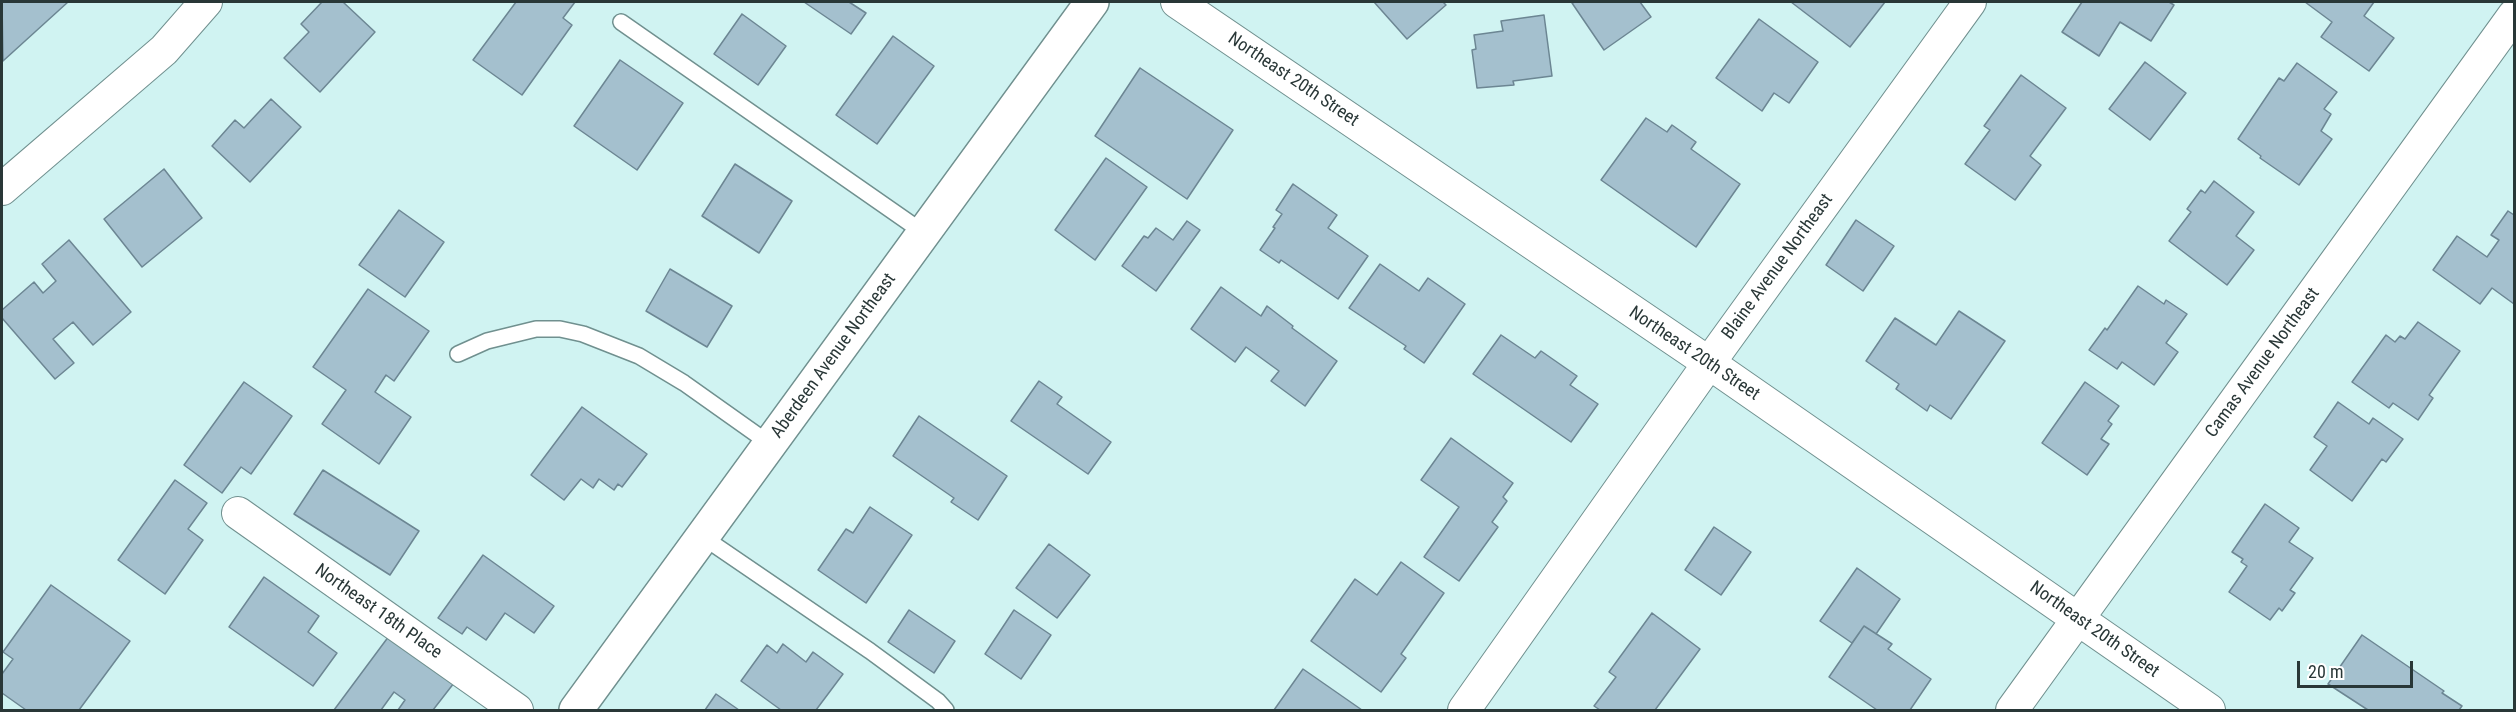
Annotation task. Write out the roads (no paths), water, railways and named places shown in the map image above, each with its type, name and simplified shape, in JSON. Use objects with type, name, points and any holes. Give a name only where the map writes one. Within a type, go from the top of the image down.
[{"type":"street","points":[[2,189],[164,50],[206,2]]},
{"type":"street","name":"Aberdeen Avenue Northeast","points":[[576,711],[1092,2]]},
{"type":"street","name":"Northeast 20th Street","points":[[1177,2],[1708,363],[2209,711]]},
{"type":"street","name":"Blaine Avenue Northeast","points":[[1464,711],[1708,363],[1970,2]]},
{"type":"street","name":"Camas Avenue Northeast","points":[[2012,711],[2514,15]]},
{"type":"street","name":"Northeast 18th Place","points":[[238,513],[517,711]]},
{"type":"lane","points":[[621,22],[924,233]]},
{"type":"lane","points":[[458,354],[487,341],[536,328],[560,329],[583,334],[639,357],[684,383],[770,444]]},
{"type":"lane","points":[[703,537],[870,651],[938,701],[946,711]]}]
